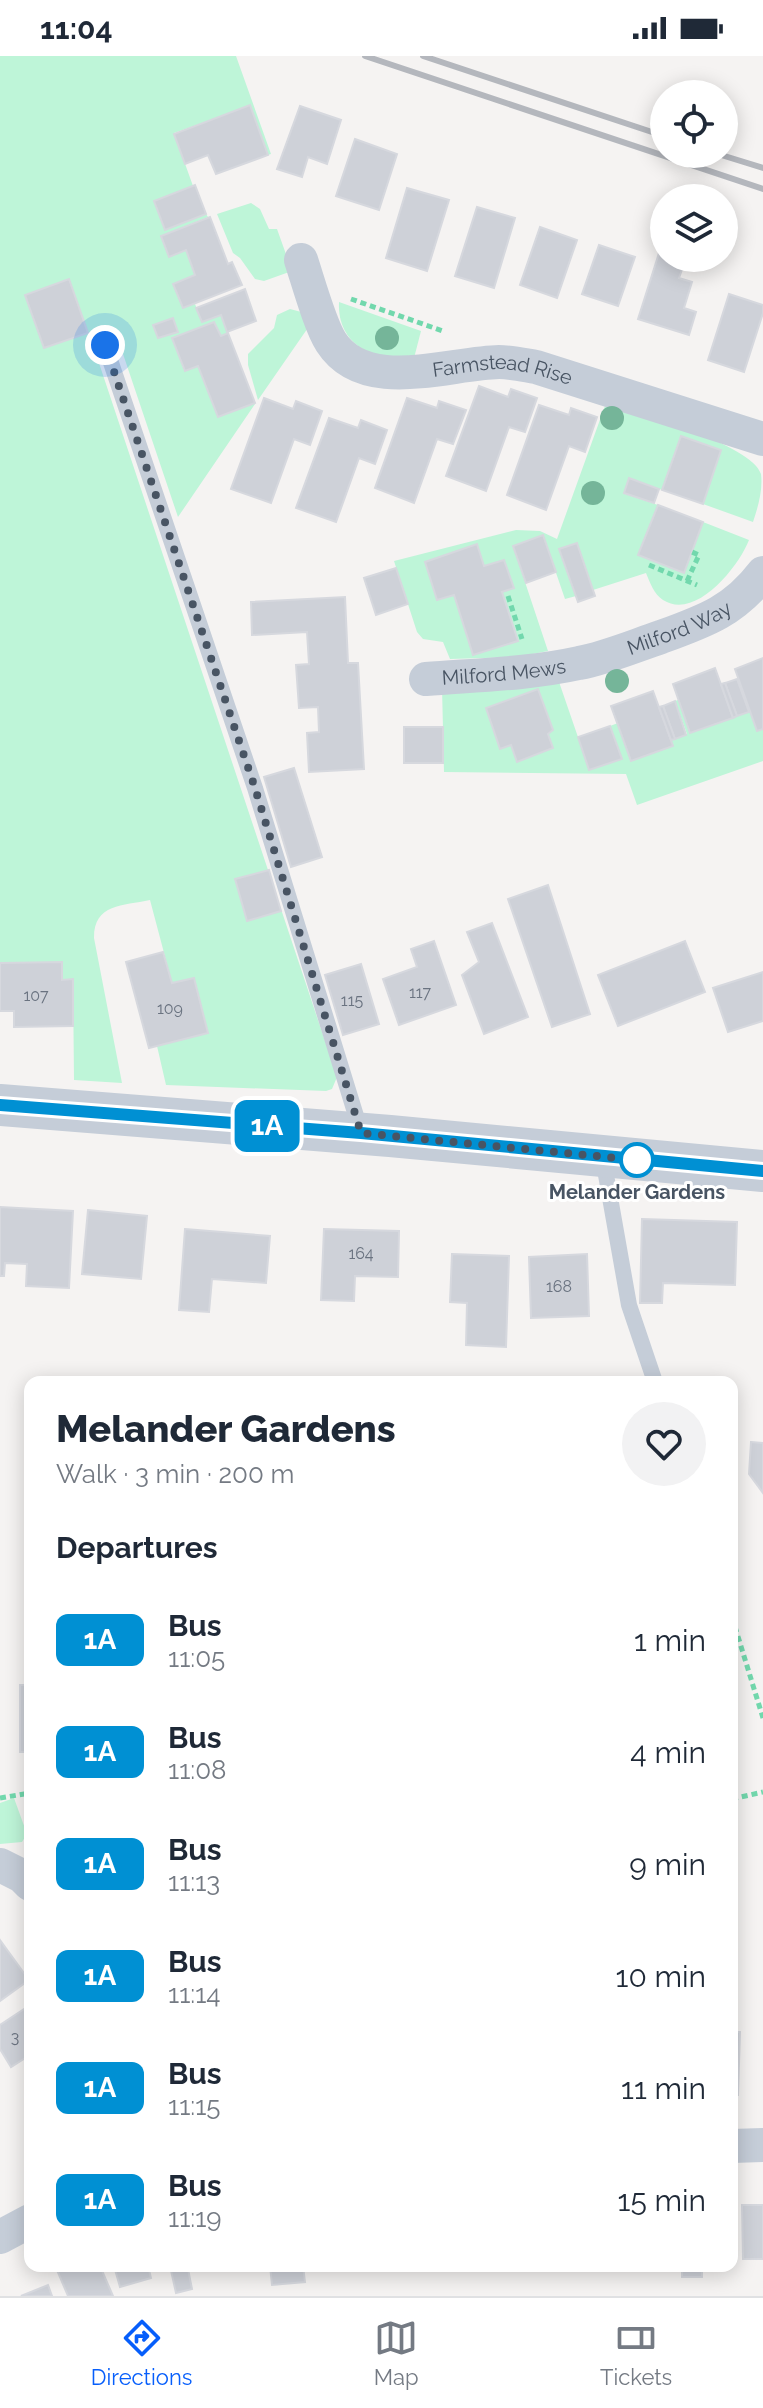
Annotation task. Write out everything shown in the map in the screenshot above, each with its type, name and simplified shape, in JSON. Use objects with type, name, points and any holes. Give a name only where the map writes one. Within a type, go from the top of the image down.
[{"type":"street","name":"Farmstead Rise","points":[[301,260],[330,341],[349,361],[364,367],[390,373],[501,362],[538,367],[763,439]]},
{"type":"street","name":"Milford Way","points":[[581,663],[671,633],[725,610],[738,602],[763,573]]},
{"type":"street","name":"Milford Mews","points":[[426,679],[532,671],[581,663]]},
{"type":"street","points":[[0,1105],[361,1133],[763,1171]]},
{"type":"street","points":[[738,2146],[763,2145]]},
{"type":"street","points":[[0,2237],[24,2224]]},
{"type":"lane","points":[[105,345],[255,788],[361,1133]]},
{"type":"lane","points":[[602,1156],[629,1305],[653,1376]]},
{"type":"path","points":[[314,298],[343,296],[485,345],[496,352],[501,362]]},
{"type":"path","points":[[687,581],[699,555],[692,552]]},
{"type":"path","points":[[738,1637],[763,1718]]},
{"type":"path","points":[[738,1798],[763,1792]]},
{"type":"path","points":[[0,1798],[24,1794]]},
{"type":"green space","points":[[0,56],[236,56],[271,154],[268,155],[250,106],[174,133],[193,186],[154,202],[165,230],[206,214],[208,217],[161,236],[169,257],[186,250],[195,275],[174,284],[183,308],[195,304],[202,322],[221,315],[228,333],[221,336],[214,322],[172,338],[184,370],[198,366],[255,404],[178,517],[122,351],[98,360],[337,1077],[332,1089],[326,1091],[166,1085],[157,1046],[208,1032],[194,978],[172,983],[150,900],[112,908],[99,918],[95,927],[94,938],[122,1083],[74,1080],[73,980],[62,980],[62,962],[0,963]]},
{"type":"green space","points":[[251,203],[260,209],[269,229],[277,229],[292,271],[264,281],[255,279],[233,253],[217,214]]},
{"type":"green space","points":[[339,302],[421,331],[413,362],[385,358],[361,348],[344,330]]},
{"type":"green space","points":[[290,309],[305,313],[312,322],[258,400],[248,354],[274,328],[277,315]]},
{"type":"green space","points":[[606,403],[716,441],[753,463],[761,474],[761,492],[753,522],[703,504],[721,451],[681,437],[662,490],[629,478],[625,494],[658,505],[639,555],[684,573],[703,522],[749,540],[744,551],[715,588],[689,603],[676,605],[657,595],[646,573],[593,590],[576,543],[559,549],[576,596],[565,599],[543,535],[513,546],[548,651],[517,657],[450,659],[443,642],[423,639],[417,632],[394,561],[516,530],[540,531],[557,539]]},
{"type":"green space","points":[[739,678],[763,729],[763,761],[637,805],[626,774],[444,772],[442,687],[558,679],[589,769],[621,759],[610,726],[618,723],[631,761],[673,746],[671,740],[687,734],[675,701],[678,700],[691,733],[748,712]]},
{"type":"green space","points":[[14,1798],[24,1826],[22,1842],[0,1844],[0,1803]]},
{"type":"building","points":[[250,105],[268,155],[216,174],[208,155],[185,164],[174,134]]},
{"type":"building","points":[[300,106],[341,120],[327,164],[308,157],[302,177],[277,169]]},
{"type":"building","points":[[355,139],[397,154],[379,210],[336,196]]},
{"type":"building","points":[[195,185],[206,214],[165,230],[154,201]]},
{"type":"building","points":[[407,188],[449,200],[427,271],[386,258]]},
{"type":"building","points":[[477,207],[515,218],[494,288],[455,276]]},
{"type":"building","points":[[210,217],[228,264],[232,262],[242,285],[183,308],[173,284],[195,275],[186,250],[169,257],[161,236]]},
{"type":"building","points":[[540,227],[577,240],[557,298],[520,285]]},
{"type":"building","points":[[599,245],[635,257],[618,306],[582,294]]},
{"type":"building","points":[[653,272],[681,272],[679,278],[692,282],[684,308],[696,312],[689,335],[638,319]]},
{"type":"building","points":[[69,279],[88,333],[44,348],[25,295]]},
{"type":"building","points":[[245,289],[256,321],[227,332],[221,315],[202,322],[196,308]]},
{"type":"building","points":[[729,294],[763,305],[744,372],[708,360]]},
{"type":"building","points":[[173,318],[178,332],[158,338],[153,325]]},
{"type":"building","points":[[214,322],[221,336],[228,333],[255,403],[218,417],[198,366],[185,371],[172,338]]},
{"type":"building","points":[[479,386],[508,397],[511,389],[537,398],[525,432],[509,427],[486,491],[446,476]]},
{"type":"building","points":[[264,398],[293,409],[296,401],[322,411],[310,445],[294,439],[271,503],[231,489]]},
{"type":"building","points":[[407,398],[437,408],[439,401],[466,410],[453,444],[437,439],[414,503],[375,488]]},
{"type":"building","points":[[539,405],[569,415],[571,408],[597,417],[585,452],[569,446],[546,510],[507,495]]},
{"type":"building","points":[[329,418],[358,428],[361,420],[387,430],[375,464],[359,458],[336,522],[296,508]]},
{"type":"building","points":[[681,436],[721,450],[703,504],[662,490]]},
{"type":"building","points":[[629,478],[659,489],[654,503],[624,493]]},
{"type":"building","points":[[658,505],[703,522],[684,573],[638,555]]},
{"type":"building","points":[[543,535],[556,572],[526,583],[513,546]]},
{"type":"building","points":[[577,543],[595,596],[578,602],[559,549]]},
{"type":"building","points":[[477,544],[484,566],[504,560],[514,588],[502,592],[518,641],[473,655],[454,595],[437,600],[425,562]]},
{"type":"building","points":[[396,568],[408,604],[376,615],[364,578]]},
{"type":"building","points":[[345,597],[348,663],[358,663],[364,769],[309,772],[307,733],[319,732],[318,707],[299,708],[296,665],[309,664],[307,632],[252,635],[251,602]]},
{"type":"building","points":[[763,658],[763,729],[757,731],[735,669]]},
{"type":"building","points":[[715,668],[733,718],[690,733],[673,684]]},
{"type":"building","points":[[737,679],[749,712],[737,716],[725,683]]},
{"type":"building","points":[[725,683],[737,716],[733,718],[721,684]]},
{"type":"building","points":[[538,689],[553,730],[548,734],[553,748],[517,762],[511,745],[500,749],[486,708]]},
{"type":"building","points":[[653,691],[673,746],[631,761],[611,706]]},
{"type":"building","points":[[675,701],[686,735],[675,739],[663,706]]},
{"type":"building","points":[[663,706],[675,739],[671,740],[659,707]]},
{"type":"building","points":[[610,726],[622,759],[589,770],[578,737]]},
{"type":"building","points":[[404,727],[443,727],[443,763],[404,763]]},
{"type":"building","points":[[294,768],[322,857],[291,867],[264,777]]},
{"type":"building","points":[[269,870],[281,911],[247,921],[235,879]]},
{"type":"building","points":[[548,885],[590,1014],[552,1027],[508,899]]},
{"type":"building","points":[[492,923],[528,1017],[484,1034],[462,975],[479,962],[467,932]]},
{"type":"building","points":[[434,941],[456,1005],[399,1025],[383,979],[417,967],[411,949]]},
{"type":"building","points":[[685,941],[705,992],[618,1026],[598,975]]},
{"type":"building","points":[[163,952],[172,983],[194,978],[208,1033],[149,1048],[126,962]]},
{"type":"building","points":[[62,962],[62,980],[73,979],[73,1026],[14,1027],[14,1011],[0,1011],[0,963]]},
{"type":"building","points":[[361,964],[379,1024],[343,1035],[325,975]]},
{"type":"building","points":[[763,972],[763,1021],[728,1032],[713,988]]},
{"type":"building","points":[[0,1207],[73,1211],[69,1288],[26,1286],[27,1264],[5,1263],[4,1276],[0,1276]]},
{"type":"building","points":[[88,1210],[147,1216],[141,1279],[82,1274]]},
{"type":"building","points":[[642,1219],[737,1222],[735,1285],[663,1283],[662,1303],[640,1303]]},
{"type":"building","points":[[185,1229],[270,1236],[266,1283],[212,1279],[209,1312],[179,1310]]},
{"type":"building","points":[[324,1229],[399,1231],[398,1277],[355,1276],[354,1301],[321,1300]]},
{"type":"building","points":[[452,1254],[509,1256],[506,1347],[466,1345],[467,1303],[450,1302]]},
{"type":"building","points":[[587,1254],[589,1316],[531,1318],[529,1257]]},
{"type":"building","points":[[751,1442],[763,1443],[763,1493],[749,1474]]},
{"type":"building","points":[[20,1685],[24,1685],[24,1752],[20,1752]]},
{"type":"building","points":[[0,1940],[24,1973],[24,1984],[0,2001]]},
{"type":"building","points":[[24,2009],[24,2059],[11,2067],[0,2049],[0,2025]]},
{"type":"building","points":[[738,2032],[740,2032],[738,2095]]},
{"type":"building","points":[[742,2205],[763,2205],[763,2259],[743,2259]]},
{"type":"building","points":[[58,2272],[103,2272],[113,2296],[68,2296]]},
{"type":"building","points":[[116,2272],[150,2272],[151,2278],[120,2287]]},
{"type":"building","points":[[171,2272],[189,2272],[192,2289],[176,2293]]},
{"type":"building","points":[[271,2272],[304,2272],[305,2282],[272,2285]]},
{"type":"building","points":[[682,2272],[702,2272],[702,2277],[682,2277]]},
{"type":"building","points":[[48,2285],[52,2296],[21,2296]]},
{"type":"railway","points":[[365,56],[763,189]]},
{"type":"railway","points":[[423,56],[650,131]]},
{"type":"railway","points":[[738,160],[763,168]]},
{"type":"bus line","name":"1A","points":[[0,1105],[361,1133],[763,1171]]},
{"type":"place","name":"Melander Gardens","points":[[637,1160]]},
{"type":"route","points":[[105,345],[255,788],[361,1133],[637,1160]]}]
